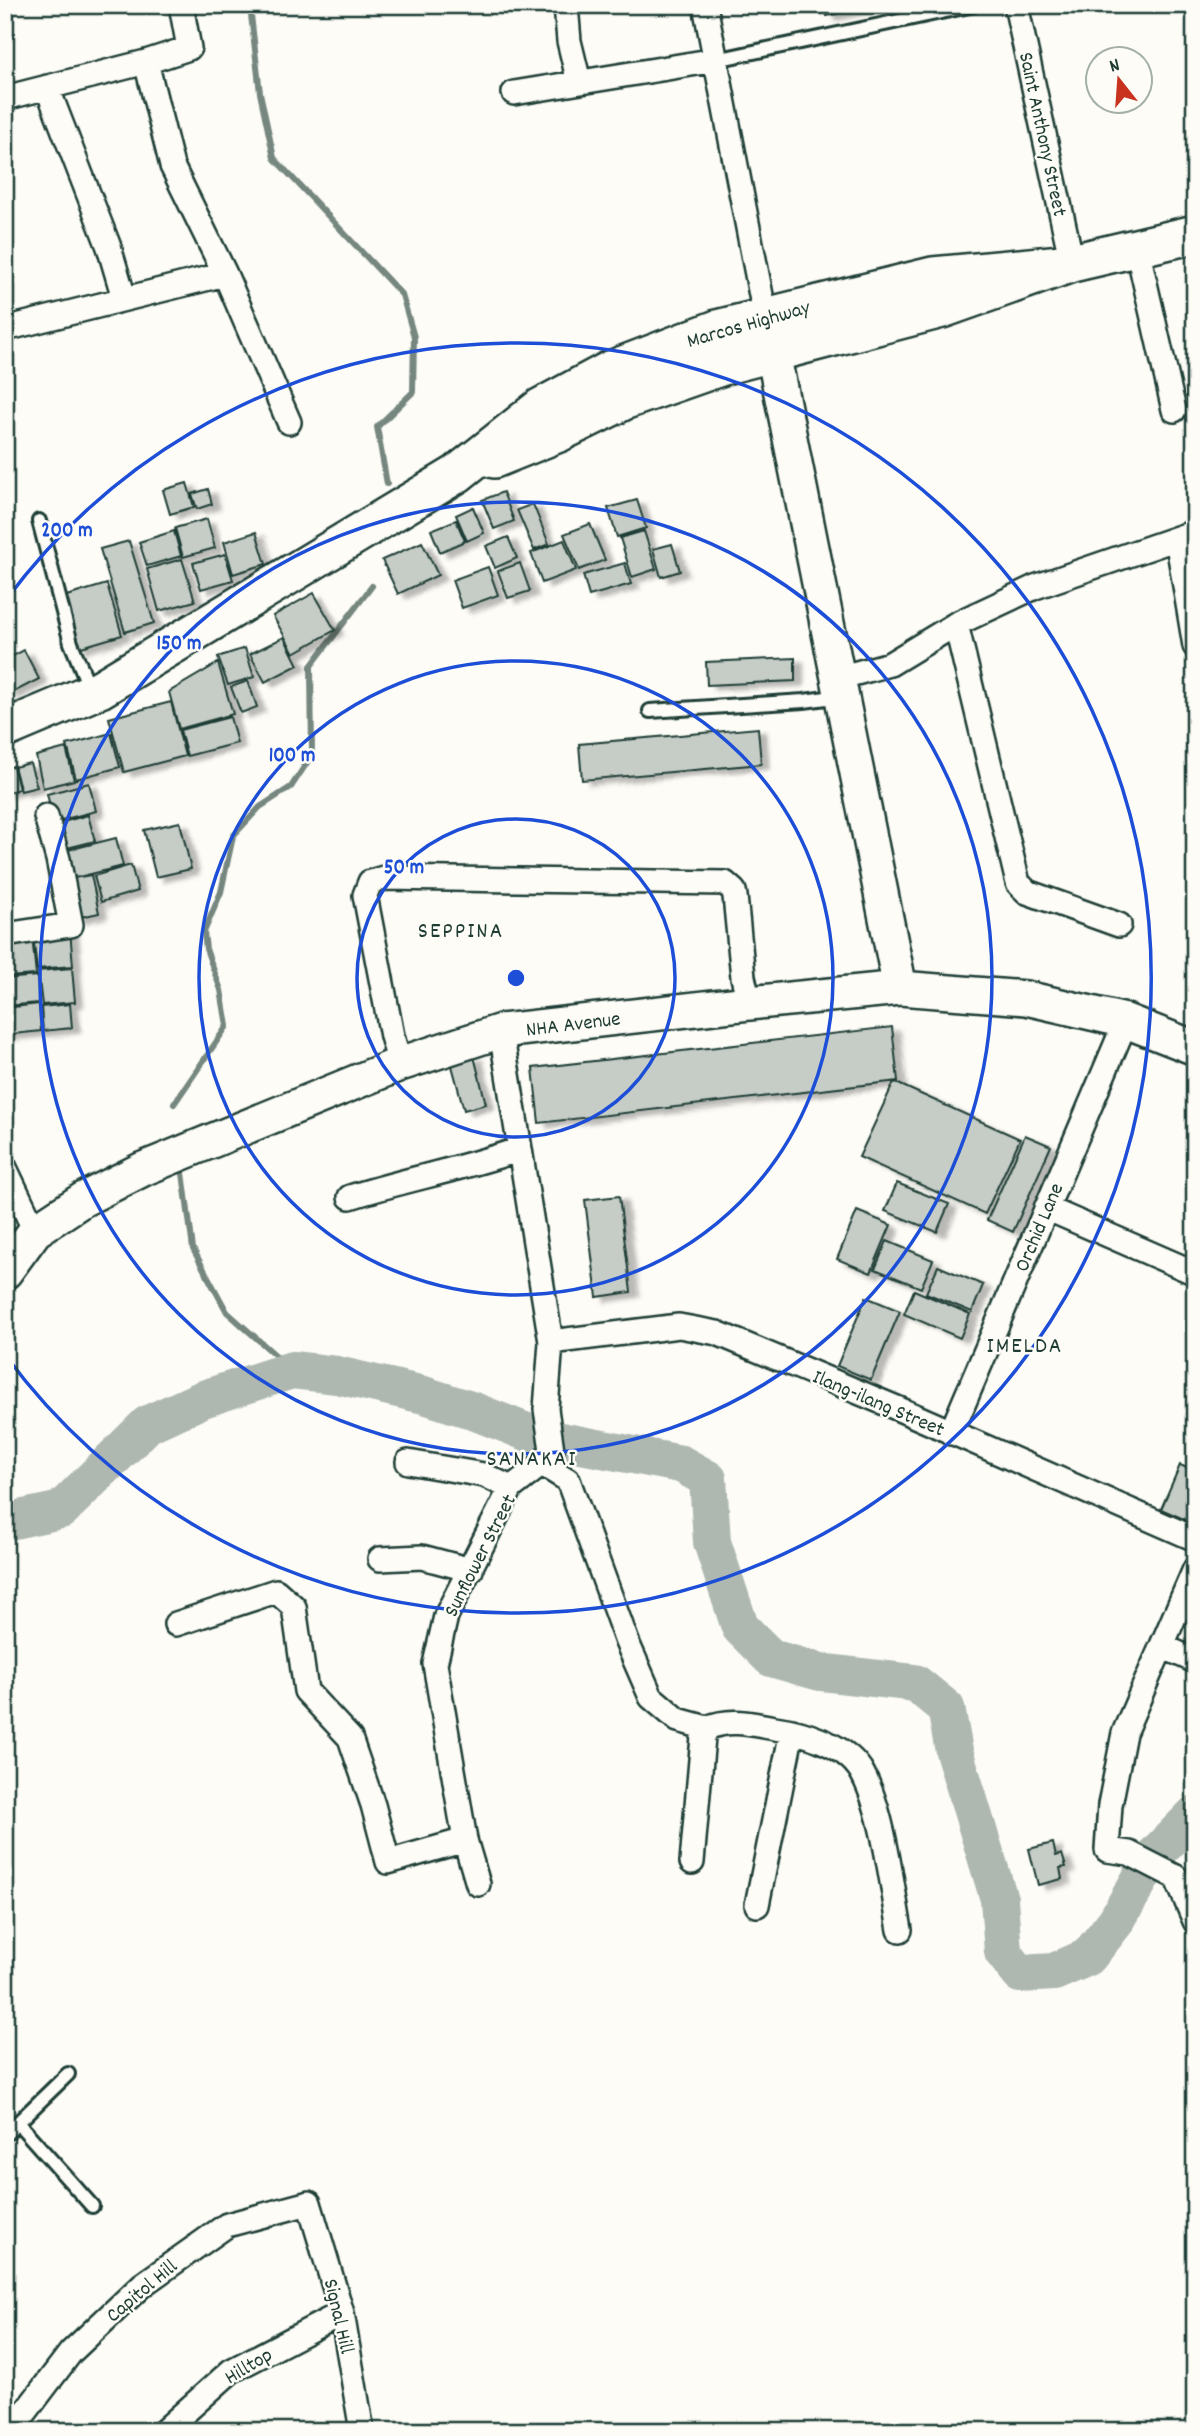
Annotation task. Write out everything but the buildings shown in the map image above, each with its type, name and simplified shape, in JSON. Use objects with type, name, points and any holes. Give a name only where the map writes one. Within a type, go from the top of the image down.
[{"type":"main road","name":"Marcos Highway","points":[[457,474],[561,432],[626,400],[726,365],[942,309],[1072,263],[1195,234]]},
{"type":"main road","name":"Marcos Highway","points":[[5,729],[91,693],[457,474],[541,407],[578,386],[687,338],[933,275],[1072,263]]},
{"type":"street","points":[[5,98],[146,62],[189,48],[181,5]]},
{"type":"street","points":[[566,5],[569,41],[579,82]]},
{"type":"street","points":[[705,5],[900,988]]},
{"type":"street","name":"Saint Anthony Street","points":[[1016,5],[1072,263]]},
{"type":"street","points":[[514,93],[716,60]]},
{"type":"street","points":[[146,62],[172,166],[225,274],[289,422]]},
{"type":"street","points":[[47,87],[109,247],[124,298]]},
{"type":"street","points":[[1137,248],[1174,410]]},
{"type":"street","points":[[5,329],[225,274]]},
{"type":"street","points":[[839,687],[890,664],[956,624],[1035,587],[1186,535],[1195,646]]},
{"type":"street","points":[[956,624],[1018,883],[1027,892],[1119,925]]},
{"type":"street","points":[[5,935],[71,925],[46,816]]},
{"type":"street","points":[[400,1064],[392,1036],[365,895],[370,882],[383,878],[725,883],[730,886],[735,896],[743,977],[749,1003]]},
{"type":"street","name":"NHA Avenue","points":[[5,1272],[35,1231],[82,1200],[143,1169],[400,1064],[500,1031],[900,988],[1026,998],[1126,1021],[1195,1048]]},
{"type":"street","name":"Orchid Lane","points":[[951,1433],[1126,1021]]},
{"type":"street","points":[[500,1031],[551,1342],[546,1409],[547,1457],[568,1480],[627,1642],[651,1697],[678,1720],[707,1728],[720,1722],[740,1722],[792,1731],[834,1748],[859,1769],[877,1809],[900,1930]]},
{"type":"street","points":[[350,1197],[520,1149]]},
{"type":"street","points":[[5,1168],[35,1231]]},
{"type":"street","points":[[1046,1208],[1195,1273]]},
{"type":"street","name":"Ilang-ilang Street","points":[[551,1342],[679,1326],[717,1333],[1195,1539]]},
{"type":"street","name":"Sunflower Street","points":[[478,1884],[465,1840],[435,1664],[446,1616],[512,1488],[547,1457]]},
{"type":"street","points":[[408,1462],[484,1475],[512,1488]]},
{"type":"street","points":[[380,1559],[422,1557],[471,1570]]},
{"type":"street","points":[[1195,1569],[1124,1733],[1110,1805],[1107,1850],[1129,1853],[1176,1877],[1195,1921]]},
{"type":"street","points":[[176,1624],[276,1591],[294,1607],[306,1691],[350,1738],[373,1805],[388,1862],[465,1840]]},
{"type":"street","points":[[1162,1646],[1195,1661]]},
{"type":"street","points":[[692,1862],[703,1737],[707,1728]]},
{"type":"street","points":[[757,1905],[792,1731]]},
{"type":"street","name":"Signal Hill","points":[[309,2203],[342,2313],[362,2431]]},
{"type":"street","name":"Capitol Hill","points":[[11,2431],[71,2352],[142,2285],[227,2225],[309,2203]]},
{"type":"street","name":"Hilltop","points":[[164,2431],[231,2371],[342,2313]]},
{"type":"lane","points":[[716,60],[974,5]]},
{"type":"lane","points":[[38,521],[71,643],[91,693]]},
{"type":"lane","points":[[650,711],[804,701],[839,687]]},
{"type":"lane","points":[[5,2135],[68,2074]]},
{"type":"lane","points":[[18,2123],[92,2206]]},
{"type":"waterway","points":[[252,5],[260,93],[274,158],[402,295],[414,337],[413,392],[377,427],[387,484]]},
{"type":"waterway","points":[[174,1104],[227,1026],[221,990],[206,949],[204,932],[221,892],[233,836],[260,807],[291,787],[312,755],[311,666],[372,586]]},
{"type":"waterway","points":[[183,1173],[193,1249],[227,1312],[292,1370]]},
{"type":"waterway","points":[[5,1522],[61,1510],[148,1424],[203,1399],[292,1370],[337,1375],[424,1395],[539,1437],[681,1464],[708,1479],[712,1542],[740,1627],[771,1658],[820,1672],[915,1683],[946,1708],[954,1751],[999,1899],[1003,1952],[1020,1974],[1054,1972],[1088,1957],[1116,1921],[1153,1857],[1195,1814]]},
{"type":"district","name":"SEPPINA","points":[[461,929]]},
{"type":"district","name":"IMELDA","points":[[1025,1344]]},
{"type":"district","name":"SANAKAI","points":[[532,1457]]}]
